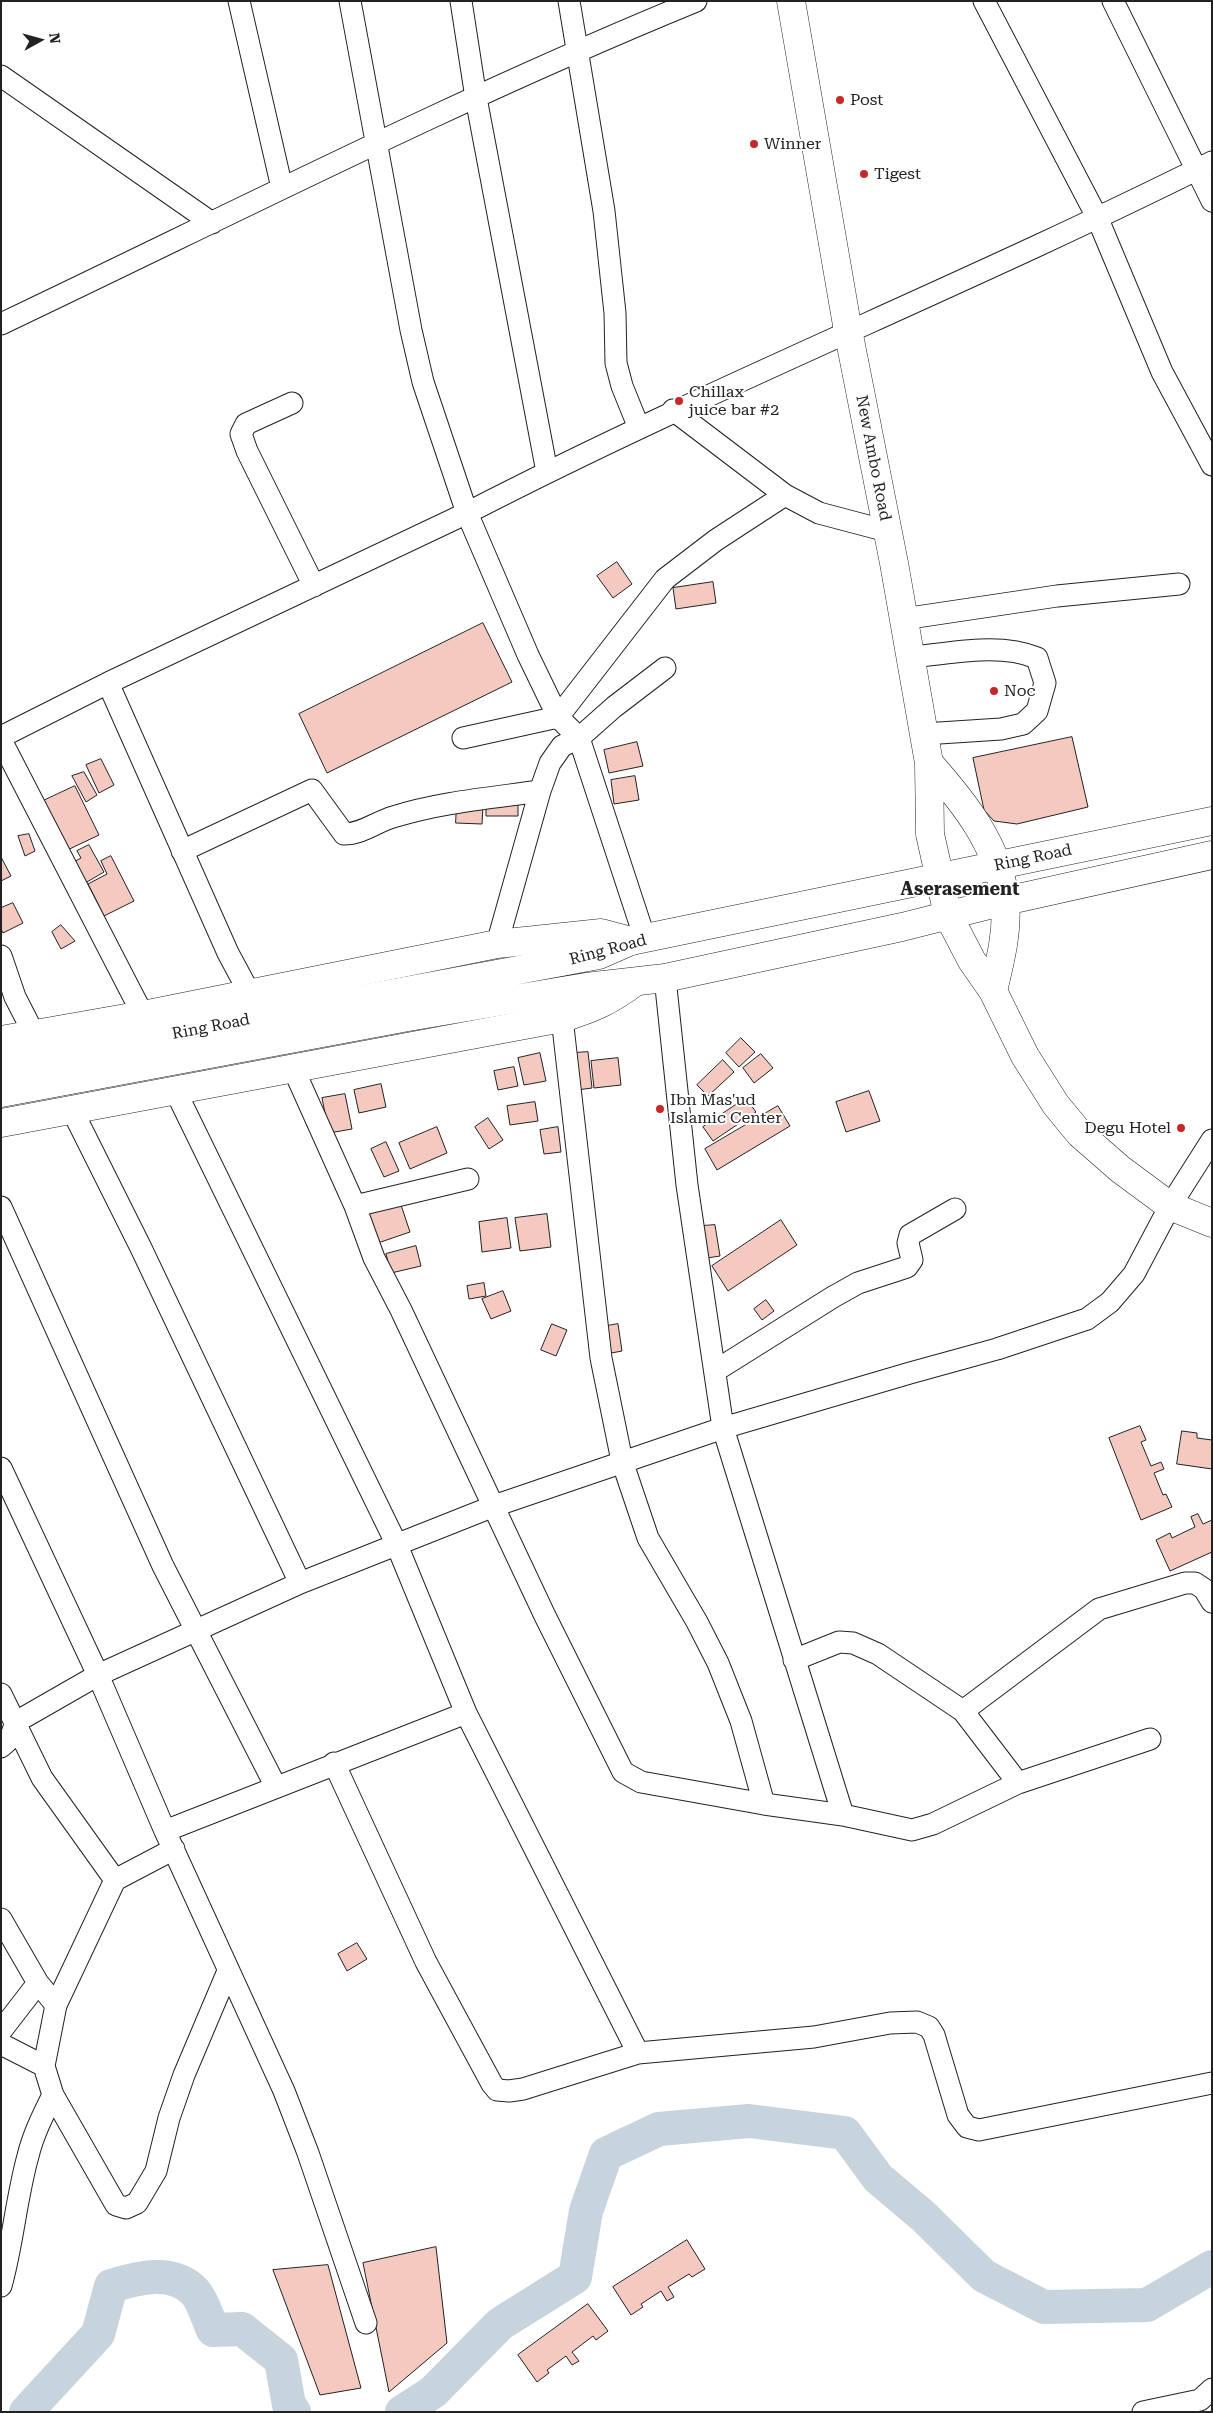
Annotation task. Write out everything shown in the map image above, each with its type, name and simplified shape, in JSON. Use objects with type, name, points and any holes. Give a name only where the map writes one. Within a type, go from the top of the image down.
[{"type":"main road","name":"New Ambo Road","points":[[791,1],[849,333],[929,763],[930,834],[948,915],[972,961],[993,991],[1024,1056],[1056,1105],[1080,1134],[1120,1170],[1170,1206],[1212,1223]]},
{"type":"main road","points":[[929,763],[956,793],[973,818],[998,866],[1005,901],[1004,929],[993,991]]},
{"type":"main road","name":"Ring Road","points":[[1,1066],[599,954],[638,940],[938,876],[998,866],[1212,821]]},
{"type":"main road","name":"Ring Road","points":[[1,1093],[408,1017],[586,987],[666,978],[902,927],[1005,901],[1212,855]]},
{"type":"main road","points":[[1,1040],[143,1015],[497,944],[601,933],[638,940]]},
{"type":"main road","points":[[1,1123],[562,1018],[598,1007],[615,998],[635,982]]},
{"type":"street","points":[[239,1],[282,188]]},
{"type":"street","points":[[350,1],[410,330],[422,382],[467,513],[528,655],[558,717],[579,738],[638,940]]},
{"type":"street","points":[[460,1],[476,98],[547,472]]},
{"type":"street","points":[[569,1],[604,211],[615,313],[616,362],[622,386],[639,428]]},
{"type":"street","points":[[1,324],[376,142],[476,98],[578,49],[696,1]]},
{"type":"street","points":[[984,1],[1097,217],[1162,372],[1212,465]]},
{"type":"street","points":[[1113,1],[1204,166],[1212,201]]},
{"type":"street","points":[[1,76],[212,223]]},
{"type":"street","points":[[143,1015],[1,739],[108,683],[467,513],[673,410],[849,333],[1204,166]]},
{"type":"street","points":[[292,403],[246,424],[241,434],[247,451],[314,586]]},
{"type":"street","points":[[673,410],[785,495],[819,513],[887,531]]},
{"type":"street","points":[[463,738],[558,717],[666,580],[716,540],[785,495]]},
{"type":"street","points":[[903,619],[1057,596],[1179,584]]},
{"type":"street","points":[[910,657],[1002,650],[1020,651],[1037,658],[1045,683],[1037,712],[1023,724],[1001,729],[924,734]]},
{"type":"street","points":[[497,944],[540,791],[550,763],[562,746],[579,738],[614,707],[665,668]]},
{"type":"street","points":[[108,683],[228,953],[250,994]]},
{"type":"street","points":[[182,851],[312,790],[344,834],[354,834],[392,817],[440,806],[540,791]]},
{"type":"street","points":[[1,956],[15,997],[34,1034]]},
{"type":"street","points":[[666,978],[687,1185],[723,1428],[842,1815]]},
{"type":"street","points":[[562,1018],[601,1358],[622,1461],[648,1538],[697,1622],[718,1663],[741,1721],[764,1804]]},
{"type":"street","points":[[293,1068],[355,1206],[374,1258],[401,1310],[545,1616],[623,1772],[641,1782],[764,1804],[842,1815],[912,1830],[934,1824],[1018,1783],[1150,1739]]},
{"type":"street","points":[[175,1090],[396,1543],[466,1713],[638,2053]]},
{"type":"street","points":[[72,1110],[141,1248],[300,1583]]},
{"type":"street","points":[[1,1747],[10,1739],[16,1722],[98,1675],[300,1583],[396,1543],[494,1506],[723,1428],[910,1372],[997,1349],[1087,1319],[1110,1302],[1134,1274],[1170,1206],[1212,1140]]},
{"type":"street","points":[[355,1206],[468,1178]]},
{"type":"street","points":[[1,1207],[194,1631],[276,1787]]},
{"type":"street","points":[[715,1371],[858,1283],[907,1267],[912,1260],[908,1244],[910,1235],[955,1209]]},
{"type":"street","points":[[1,1468],[98,1675],[294,2118],[366,2323]]},
{"type":"street","points":[[963,1711],[1099,1609],[1190,1583],[1196,1583],[1204,1589],[1212,1602]]},
{"type":"street","points":[[794,1660],[839,1642],[854,1643],[878,1654],[963,1711],[1018,1783]]},
{"type":"street","points":[[1,1694],[42,1778],[115,1880]]},
{"type":"street","points":[[228,1971],[184,2075],[169,2118],[156,2171],[138,2203],[126,2208],[116,2205],[52,2096],[44,2066],[56,2005],[115,1880],[170,1840],[276,1787],[466,1713]]},
{"type":"street","points":[[334,1763],[426,1962],[497,2090],[523,2089],[638,2053],[814,2037],[890,2023],[916,2022],[929,2027],[934,2035],[958,2115],[967,2127],[979,2130],[1212,2083]]},
{"type":"street","points":[[1,1919],[38,1983],[56,2005]]},
{"type":"street","points":[[1,2031],[38,1983]]},
{"type":"street","points":[[1,2044],[44,2066]]},
{"type":"street","points":[[1,2286],[8,2262],[27,2157],[37,2127],[52,2096]]},
{"type":"street","points":[[1143,2412],[1202,2400]]},
{"type":"building","points":[[617,562],[632,584],[613,598],[597,576]]},
{"type":"building","points":[[713,582],[716,603],[676,609],[673,588]]},
{"type":"building","points":[[483,623],[512,682],[327,773],[299,714]]},
{"type":"building","points":[[1072,737],[1088,807],[1017,824],[994,821],[984,810],[973,758]]},
{"type":"building","points":[[637,742],[643,766],[609,773],[604,750]]},
{"type":"building","points":[[101,759],[114,785],[99,793],[86,765]]},
{"type":"building","points":[[84,772],[97,795],[86,802],[72,776]]},
{"type":"building","points":[[635,776],[639,800],[614,804],[611,780]]},
{"type":"building","points":[[75,786],[99,835],[61,853],[43,801]]},
{"type":"building","points":[[518,801],[518,816],[486,816],[486,802]]},
{"type":"building","points":[[457,803],[483,805],[482,824],[456,823]]},
{"type":"building","points":[[29,834],[35,851],[25,856],[18,836]]},
{"type":"building","points":[[89,845],[104,872],[80,886],[68,865],[81,858],[77,851]]},
{"type":"building","points":[[111,856],[134,901],[104,916],[88,884],[107,874],[101,861]]},
{"type":"building","points":[[1,857],[11,876],[1,881]]},
{"type":"building","points":[[13,903],[23,923],[3,933],[1,929],[1,908]]},
{"type":"building","points":[[61,925],[75,941],[61,949],[52,932]]},
{"type":"building","points":[[741,1038],[755,1052],[739,1067],[726,1053]]},
{"type":"building","points":[[588,1052],[592,1088],[577,1090],[574,1053]]},
{"type":"building","points":[[540,1053],[546,1081],[524,1085],[518,1058]]},
{"type":"building","points":[[761,1054],[773,1068],[754,1083],[743,1068]]},
{"type":"building","points":[[618,1058],[621,1085],[594,1088],[591,1061]]},
{"type":"building","points":[[723,1060],[734,1072],[708,1096],[697,1085]]},
{"type":"building","points":[[514,1067],[518,1086],[498,1090],[494,1071]]},
{"type":"building","points":[[381,1084],[386,1107],[359,1113],[354,1090]]},
{"type":"building","points":[[869,1091],[880,1121],[846,1132],[836,1102]]},
{"type":"building","points":[[345,1094],[352,1129],[329,1133],[322,1098]]},
{"type":"building","points":[[746,1098],[756,1112],[713,1141],[703,1127]]},
{"type":"building","points":[[535,1102],[538,1121],[510,1125],[507,1106]]},
{"type":"building","points":[[778,1106],[790,1126],[717,1170],[705,1149]]},
{"type":"building","points":[[488,1118],[503,1140],[489,1149],[475,1127]]},
{"type":"building","points":[[437,1127],[447,1153],[410,1169],[399,1143]]},
{"type":"building","points":[[558,1127],[561,1152],[544,1154],[540,1130]]},
{"type":"building","points":[[386,1142],[399,1171],[384,1177],[371,1149]]},
{"type":"building","points":[[400,1202],[410,1232],[372,1245],[362,1214]]},
{"type":"building","points":[[547,1214],[551,1247],[520,1251],[515,1218]]},
{"type":"building","points":[[507,1218],[511,1248],[482,1252],[479,1222]]},
{"type":"building","points":[[781,1220],[797,1245],[728,1291],[712,1266]]},
{"type":"building","points":[[715,1225],[720,1256],[707,1258],[702,1226]]},
{"type":"building","points":[[416,1246],[421,1266],[391,1273],[386,1254]]},
{"type":"building","points":[[484,1283],[486,1296],[469,1299],[467,1286]]},
{"type":"building","points":[[503,1291],[511,1311],[491,1319],[482,1299]]},
{"type":"building","points":[[766,1300],[774,1311],[762,1320],[754,1309]]},
{"type":"building","points":[[552,1324],[567,1330],[556,1356],[541,1350]]},
{"type":"building","points":[[618,1324],[622,1351],[606,1354],[601,1327]]},
{"type":"building","points":[[1140,1426],[1146,1440],[1141,1442],[1151,1466],[1161,1462],[1164,1469],[1154,1473],[1163,1495],[1166,1494],[1172,1507],[1141,1520],[1109,1438]]},
{"type":"building","points":[[1182,1431],[1197,1433],[1197,1438],[1212,1440],[1212,1469],[1177,1464]]},
{"type":"building","points":[[1198,1514],[1203,1524],[1212,1520],[1212,1552],[1170,1571],[1156,1540],[1170,1533],[1172,1538],[1195,1527],[1191,1517]]},
{"type":"building","points":[[357,1943],[367,1959],[347,1971],[338,1954]]},
{"type":"building","points":[[687,2240],[705,2269],[692,2277],[689,2274],[668,2287],[674,2297],[667,2301],[661,2291],[641,2304],[643,2307],[631,2315],[613,2287]]},
{"type":"building","points":[[436,2247],[447,2343],[389,2392],[363,2263]]},
{"type":"building","points":[[328,2265],[361,2388],[320,2395],[273,2270]]},
{"type":"building","points":[[588,2304],[608,2331],[596,2340],[593,2336],[572,2352],[579,2361],[572,2365],[566,2356],[547,2370],[549,2373],[537,2382],[518,2355]]},
{"type":"waterway","points":[[402,2412],[433,2392],[500,2324],[575,2277],[586,2211],[606,2154],[659,2129],[749,2121],[845,2133],[878,2178],[923,2216],[984,2276],[1044,2307],[1147,2305],[1212,2267]]},
{"type":"waterway","points":[[26,2412],[98,2334],[111,2286],[132,2280],[154,2277],[166,2277],[176,2280],[195,2292],[203,2305],[213,2330],[242,2329],[281,2360],[289,2405],[294,2412]]},
{"type":"place","name":"Post","points":[[840,100]]},
{"type":"place","name":"Winner","points":[[754,144]]},
{"type":"place","name":"Tigest","points":[[864,174]]},
{"type":"place","name":"Chillax juice bar #2","points":[[679,401]]},
{"type":"place","name":"Noc","points":[[994,691]]},
{"type":"place","name":"Ibn Mas'ud Islamic Center","points":[[660,1109]]},
{"type":"place","name":"Degu Hotel","points":[[1181,1128]]},
{"type":"district","name":"Aserasement","points":[[960,890]]}]
